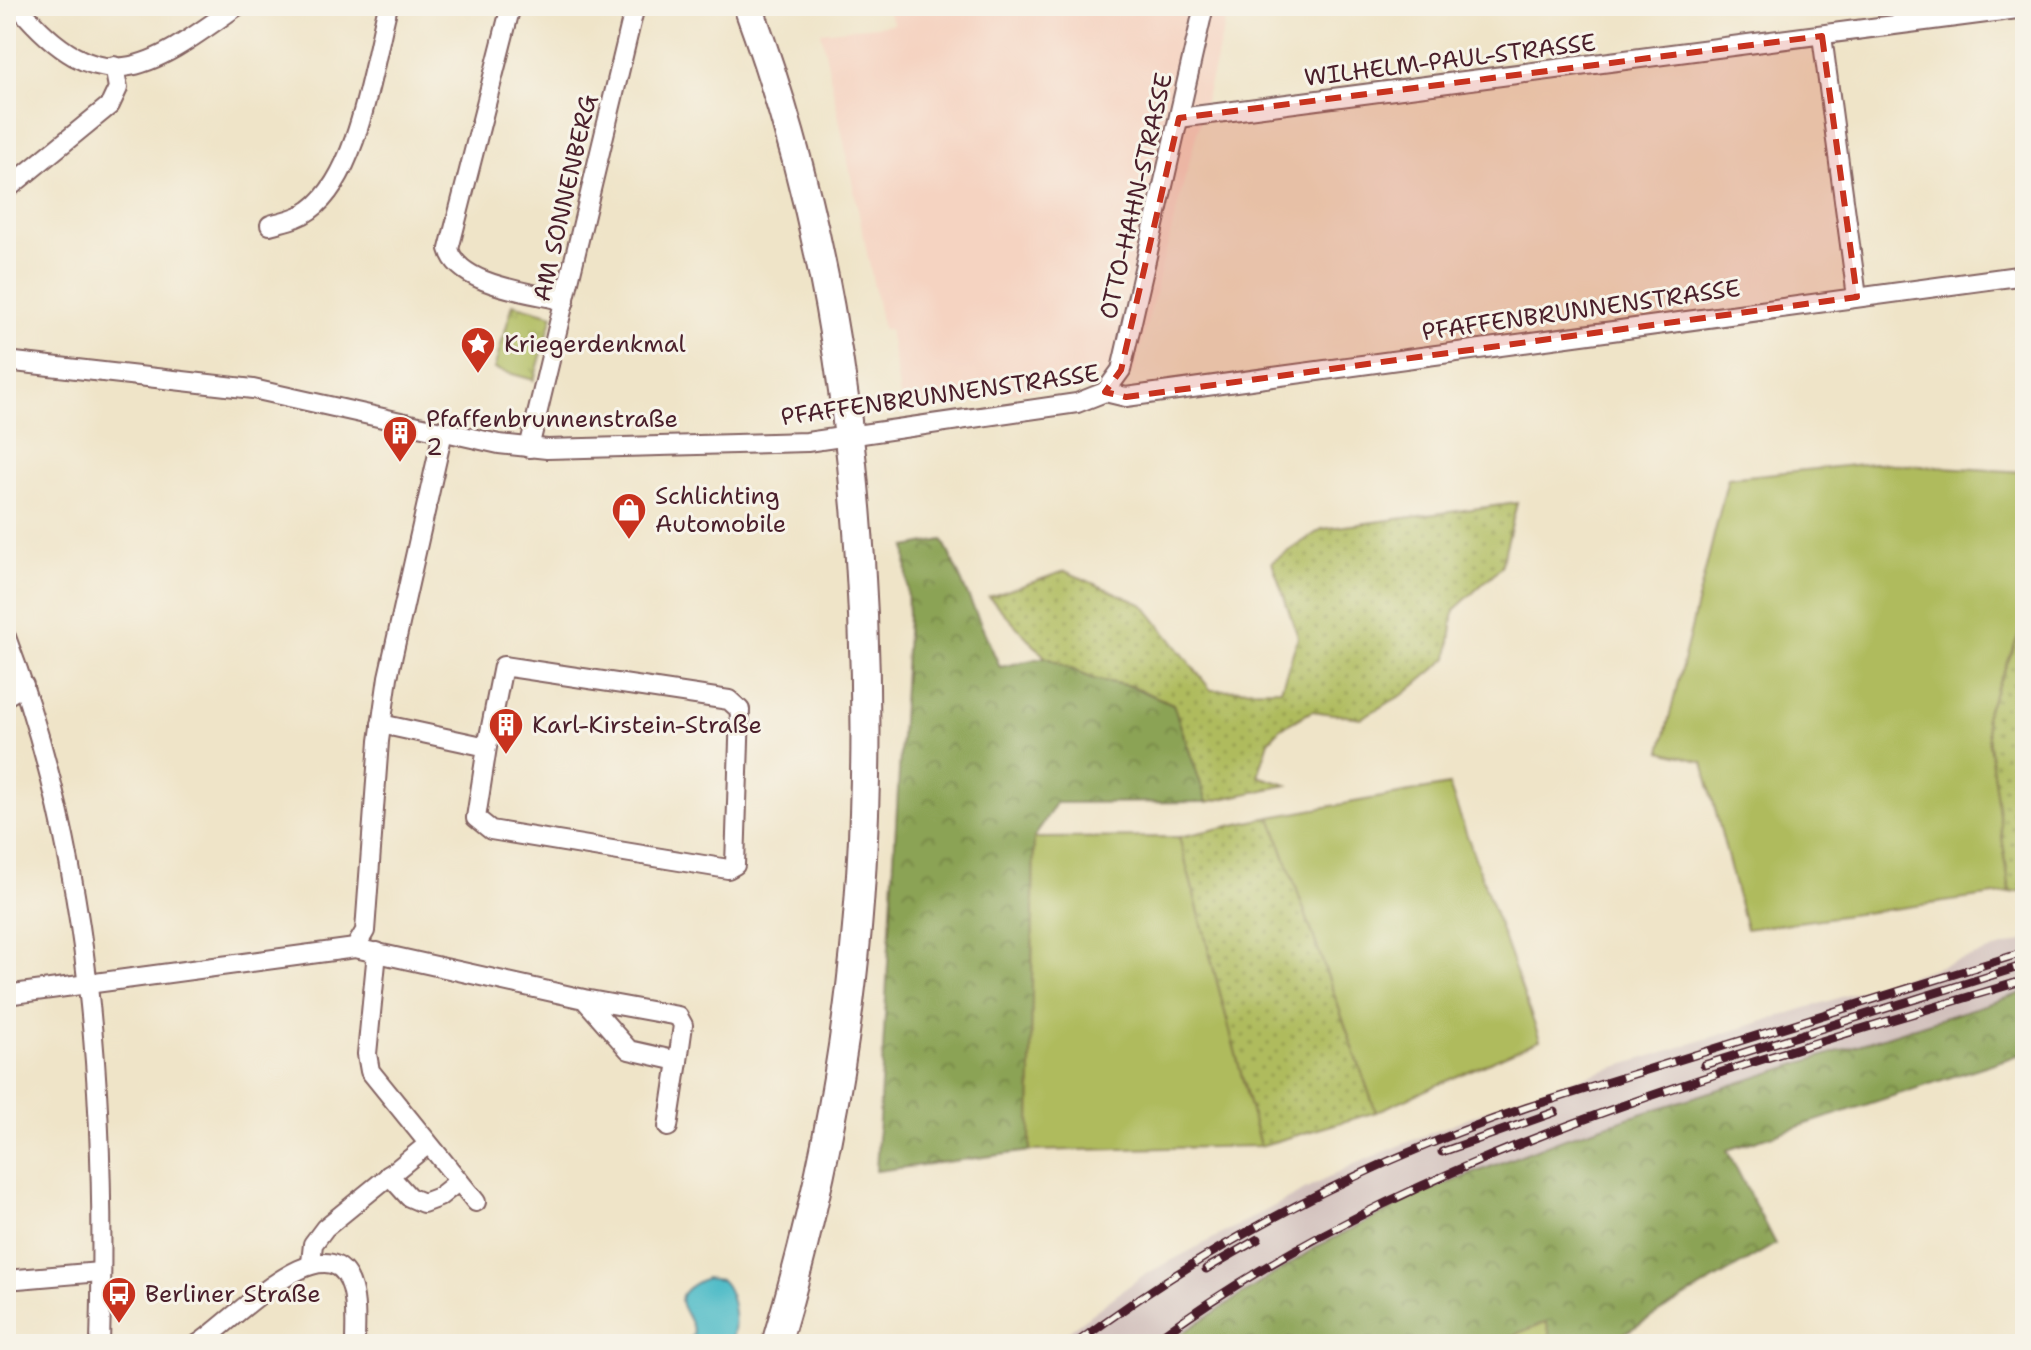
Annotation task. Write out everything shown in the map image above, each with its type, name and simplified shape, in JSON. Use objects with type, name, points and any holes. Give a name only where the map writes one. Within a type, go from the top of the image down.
[{"type":"main road","points":[[748,6],[778,89],[811,203],[852,436],[867,747],[863,885],[851,1003],[829,1140],[813,1212],[776,1344]]},
{"type":"street","points":[[18,6],[61,50],[92,63],[114,66],[142,65],[166,56],[237,6]]},
{"type":"street","points":[[270,225],[306,213],[323,199],[340,176],[351,150],[388,6]]},
{"type":"street","points":[[511,6],[449,249],[455,264],[470,276],[565,301]]},
{"type":"street","name":"AM SONNENBERG","points":[[529,448],[635,6]]},
{"type":"street","name":"OTTO-HAHN-STRASSE","points":[[1105,392],[1121,370],[1204,6]]},
{"type":"street","name":"WILHELM-PAUL-STRASSE","points":[[1179,118],[2025,8]]},
{"type":"street","points":[[1822,36],[1857,297]]},
{"type":"street","points":[[6,190],[103,113],[118,88],[114,66]]},
{"type":"street","name":"PFAFFENBRUNNENSTRASSE","points":[[6,361],[253,389],[529,448],[745,445],[852,436],[1077,403],[1105,392],[1126,397],[2025,275]]},
{"type":"street","points":[[355,948],[365,931],[381,724],[390,665],[443,432]]},
{"type":"street","points":[[6,637],[24,685],[67,847],[90,985],[95,1038],[100,1344]]},
{"type":"street","points":[[503,666],[729,700],[740,710],[735,865],[728,869],[491,830],[476,818],[487,747],[503,666]]},
{"type":"street","points":[[6,696],[24,685]]},
{"type":"street","points":[[381,724],[487,747]]},
{"type":"street","points":[[6,995],[355,948],[377,952],[584,999],[678,1016],[683,1025],[668,1127]]},
{"type":"street","points":[[377,952],[367,1063],[376,1082],[476,1202]]},
{"type":"street","points":[[584,999],[629,1050],[678,1061]]},
{"type":"street","points":[[311,1263],[310,1253],[318,1236],[427,1145]]},
{"type":"street","points":[[389,1175],[409,1197],[423,1203],[439,1197],[459,1181]]},
{"type":"street","points":[[198,1344],[290,1273],[311,1263],[334,1265],[349,1278],[355,1300],[355,1344]]},
{"type":"street","points":[[6,1280],[100,1272]]},
{"type":"highlighted area","points":[[1822,36],[1857,297],[1126,397],[1105,392],[1121,370],[1179,118]]},
{"type":"shaded area","points":[[885,6],[1230,6],[1134,373],[1060,387],[902,408],[889,329],[883,330],[821,32],[894,24]]},
{"type":"shaded area","points":[[2025,940],[2025,992],[1565,1138],[1425,1192],[1318,1246],[1165,1344],[1051,1344],[1142,1276],[1352,1165],[1519,1097]]},
{"type":"green space","points":[[513,304],[553,315],[534,380],[494,369]]},
{"type":"green space","points":[[1873,463],[2025,472],[2025,620],[1985,716],[2010,893],[1746,929],[1703,762],[1661,751],[1728,478]]},
{"type":"green space","points":[[1517,503],[1501,567],[1454,610],[1448,658],[1406,693],[1361,718],[1312,711],[1281,728],[1269,741],[1258,776],[1287,785],[1207,802],[1173,704],[1130,686],[1093,679],[1045,657],[989,597],[1065,571],[1144,605],[1211,690],[1281,689],[1298,637],[1272,562],[1322,529]]},
{"type":"green space","points":[[943,540],[1000,667],[1045,657],[1093,679],[1130,686],[1173,704],[1207,802],[1056,803],[1034,838],[1030,1151],[876,1171],[908,616],[906,547]]},
{"type":"green space","points":[[2025,620],[2025,890],[2010,893],[1985,716]]},
{"type":"green space","points":[[1449,785],[1540,1040],[1376,1112],[1271,817]]},
{"type":"green space","points":[[1271,817],[1376,1112],[1260,1146],[1179,837]]},
{"type":"green space","points":[[1179,837],[1260,1146],[1030,1151],[1034,838]]},
{"type":"green space","points":[[2025,992],[2025,1053],[1727,1150],[1775,1244],[1606,1344],[1553,1344],[1546,1322],[1492,1344],[1165,1344],[1318,1246],[1425,1192],[1565,1138]]},
{"type":"green space","points":[[1546,1322],[1553,1344],[1492,1344]]},
{"type":"water","points":[[706,1278],[721,1280],[729,1293],[734,1312],[734,1330],[728,1344],[686,1344],[694,1333],[681,1298],[692,1285]]},
{"type":"railway","points":[[1075,1344],[1127,1307],[1236,1239],[1292,1208],[1408,1153],[1528,1107],[2025,952]]},
{"type":"railway","points":[[1704,1065],[2025,965]]},
{"type":"railway","points":[[1150,1344],[1249,1277],[1352,1219],[1460,1169],[1571,1124],[1683,1085],[2025,980]]},
{"type":"railway","points":[[1442,1152],[1555,1112]]},
{"type":"railway","points":[[1206,1269],[1258,1239]]},
{"type":"place","name":"Kriegerdenkmal","points":[[478,375]]},
{"type":"place","name":"Pfaffenbrunnenstraße 2","points":[[400,464]]},
{"type":"place","name":"Schlichting Automobile","points":[[629,541]]},
{"type":"place","name":"Karl-Kirstein-Straße","points":[[506,756]]},
{"type":"place","name":"Berliner Straße","points":[[119,1325]]}]
